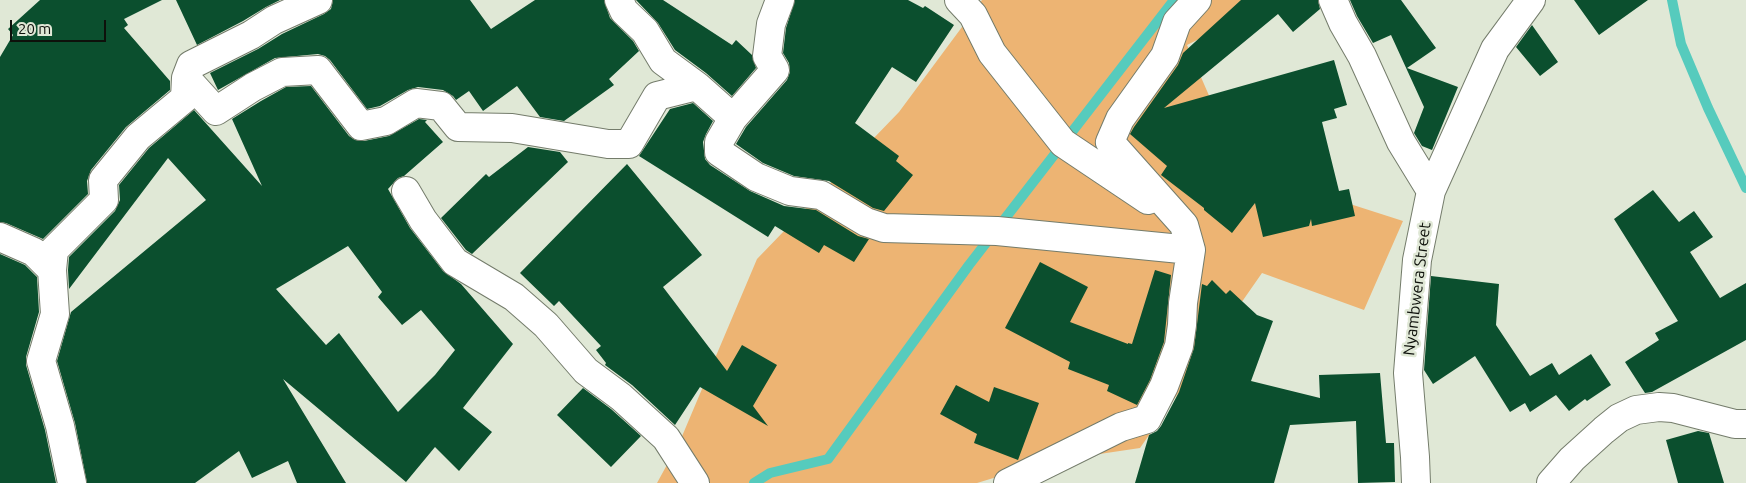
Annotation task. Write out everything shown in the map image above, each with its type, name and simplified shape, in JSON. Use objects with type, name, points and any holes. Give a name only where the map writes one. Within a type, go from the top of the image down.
[{"type":"street","points":[[72,483],[60,426],[41,361],[55,314],[52,270],[54,250],[104,200],[102,180],[138,137],[185,98],[186,78],[191,65],[251,35],[274,20],[318,0]]},
{"type":"street","points":[[619,0],[624,11],[646,31],[663,61],[697,86],[733,118]]},
{"type":"street","points":[[780,0],[772,24],[767,56],[775,70],[733,118],[719,142],[719,152],[756,177],[790,191],[821,196],[866,222],[884,228],[1188,238]]},
{"type":"street","points":[[959,0],[973,15],[992,53],[1064,143],[1188,238]]},
{"type":"street","points":[[1008,483],[1121,427],[1147,419],[1164,386],[1179,346],[1188,238],[1110,142],[1120,119],[1166,56],[1177,22],[1197,0]]},
{"type":"street","points":[[1333,0],[1342,23],[1362,56],[1402,142],[1431,191]]},
{"type":"street","name":"Nyambwera Street","points":[[1416,483],[1408,373],[1417,260],[1431,191],[1495,49],[1531,0]]},
{"type":"street","points":[[186,78],[216,110],[282,72],[318,70],[361,126],[386,121],[416,103],[441,106],[458,127],[512,128],[608,144],[629,144],[657,96],[697,86]]},
{"type":"street","points":[[406,191],[423,220],[455,262],[514,297],[546,325],[586,371],[621,397],[666,438],[695,483]]},
{"type":"street","points":[[0,237],[34,252],[52,270]]},
{"type":"street","points":[[1551,483],[1572,459],[1604,430],[1620,418],[1636,410],[1659,407],[1674,408],[1735,424],[1746,424]]},
{"type":"shaded area","points":[[982,0],[1277,0],[1187,45],[1241,169],[1403,221],[1364,310],[1262,273],[1140,448],[1046,462],[977,483],[657,483],[680,441],[757,259],[899,112]]},
{"type":"building","points":[[40,0],[162,0],[124,19],[128,25],[124,28],[170,81],[170,90],[126,127],[91,170],[87,181],[88,194],[43,239],[0,222],[0,57],[13,35],[8,29]]},
{"type":"building","points":[[176,0],[280,0],[197,45]]},
{"type":"building","points":[[333,0],[470,0],[491,29],[535,0],[604,0],[610,18],[633,41],[639,51],[609,79],[614,85],[564,121],[540,117],[517,86],[483,111],[469,91],[456,100],[443,90],[418,87],[408,90],[380,106],[367,109],[330,60],[318,54],[275,58],[218,90],[210,73],[258,49],[282,34],[324,14],[331,9]]},
{"type":"building","points":[[636,0],[663,0],[732,45],[736,40],[752,55],[756,68],[732,96],[706,73],[675,50],[658,23]]},
{"type":"building","points":[[795,0],[908,0],[923,8],[925,6],[954,25],[916,82],[892,67],[855,123],[899,156],[896,161],[913,175],[884,211],[873,208],[829,181],[794,176],[763,163],[736,144],[746,127],[787,80],[790,72],[789,63],[783,53],[786,28]]},
{"type":"building","points":[[1241,0],[1318,0],[1320,9],[1293,32],[1278,14],[1164,108],[1334,60],[1347,105],[1334,109],[1337,118],[1322,122],[1339,191],[1349,189],[1355,216],[1312,226],[1311,219],[1309,226],[1263,237],[1255,203],[1232,233],[1204,208],[1161,175],[1167,166],[1130,134],[1178,65],[1183,53]]},
{"type":"building","points":[[1350,0],[1401,0],[1436,48],[1407,68],[1458,87],[1432,150],[1422,146],[1414,133],[1424,107],[1391,35],[1373,43]]},
{"type":"building","points":[[1574,0],[1648,0],[1599,35]]},
{"type":"building","points":[[1532,25],[1558,62],[1540,76],[1516,47]]},
{"type":"building","points":[[311,86],[349,136],[355,140],[364,141],[389,136],[419,119],[427,120],[425,122],[443,142],[404,176],[398,178],[388,189],[410,228],[443,271],[461,284],[513,344],[463,408],[492,432],[459,471],[435,447],[406,482],[283,379],[346,483],[297,483],[288,461],[252,478],[239,451],[195,483],[87,483],[75,423],[57,361],[71,312],[206,200],[168,158],[69,289],[69,257],[115,211],[120,200],[119,185],[149,148],[194,110],[262,186],[232,119],[286,87]],"holes":[[[348,246],[382,292],[378,297],[402,325],[421,310],[455,350],[435,375],[398,412],[339,333],[326,345],[276,289]]]},
{"type":"building","points":[[693,103],[713,121],[703,142],[705,159],[710,165],[750,191],[784,206],[816,210],[858,236],[869,239],[854,262],[824,245],[819,253],[775,226],[768,237],[639,156],[670,109]]},
{"type":"building","points":[[528,147],[560,152],[568,162],[472,254],[466,250],[441,218],[486,174],[489,177]]},
{"type":"building","points":[[627,164],[702,255],[663,287],[727,371],[742,345],[777,365],[753,406],[768,426],[700,387],[675,425],[632,385],[605,365],[606,363],[596,350],[601,346],[559,301],[554,306],[520,273]]},
{"type":"building","points":[[1653,190],[1679,222],[1694,211],[1713,237],[1690,252],[1720,298],[1746,283],[1746,340],[1652,392],[1645,393],[1625,362],[1659,340],[1655,333],[1678,321],[1614,219]]},
{"type":"building","points":[[0,254],[25,265],[37,277],[39,312],[26,357],[26,365],[45,430],[56,483],[0,483]]},
{"type":"building","points":[[1040,262],[1088,287],[1070,322],[1128,344],[1132,344],[1155,270],[1171,275],[1164,342],[1150,380],[1137,405],[1107,391],[1109,385],[1068,369],[1070,362],[1005,328]]},
{"type":"building","points":[[1431,276],[1499,284],[1496,325],[1530,376],[1552,363],[1559,375],[1591,354],[1611,385],[1587,401],[1585,399],[1569,411],[1556,395],[1530,412],[1525,403],[1510,412],[1475,356],[1433,384],[1424,370]]},
{"type":"building","points":[[1212,280],[1226,294],[1230,290],[1257,315],[1273,321],[1251,381],[1320,398],[1319,375],[1380,373],[1386,443],[1394,443],[1395,482],[1358,483],[1356,421],[1290,425],[1274,483],[1135,483],[1149,435],[1157,431],[1161,426],[1179,392],[1194,348],[1202,284],[1207,286]]},
{"type":"building","points":[[956,385],[989,402],[994,387],[1039,403],[1018,460],[974,443],[977,434],[940,414]]},
{"type":"building","points":[[583,388],[611,409],[641,436],[611,467],[557,415]]},
{"type":"building","points":[[1698,431],[1709,433],[1724,483],[1678,483],[1666,440]]},
{"type":"waterway","points":[[754,483],[770,473],[828,459],[969,265],[1174,0]]},
{"type":"waterway","points":[[1672,0],[1681,44],[1708,108],[1746,188]]}]
